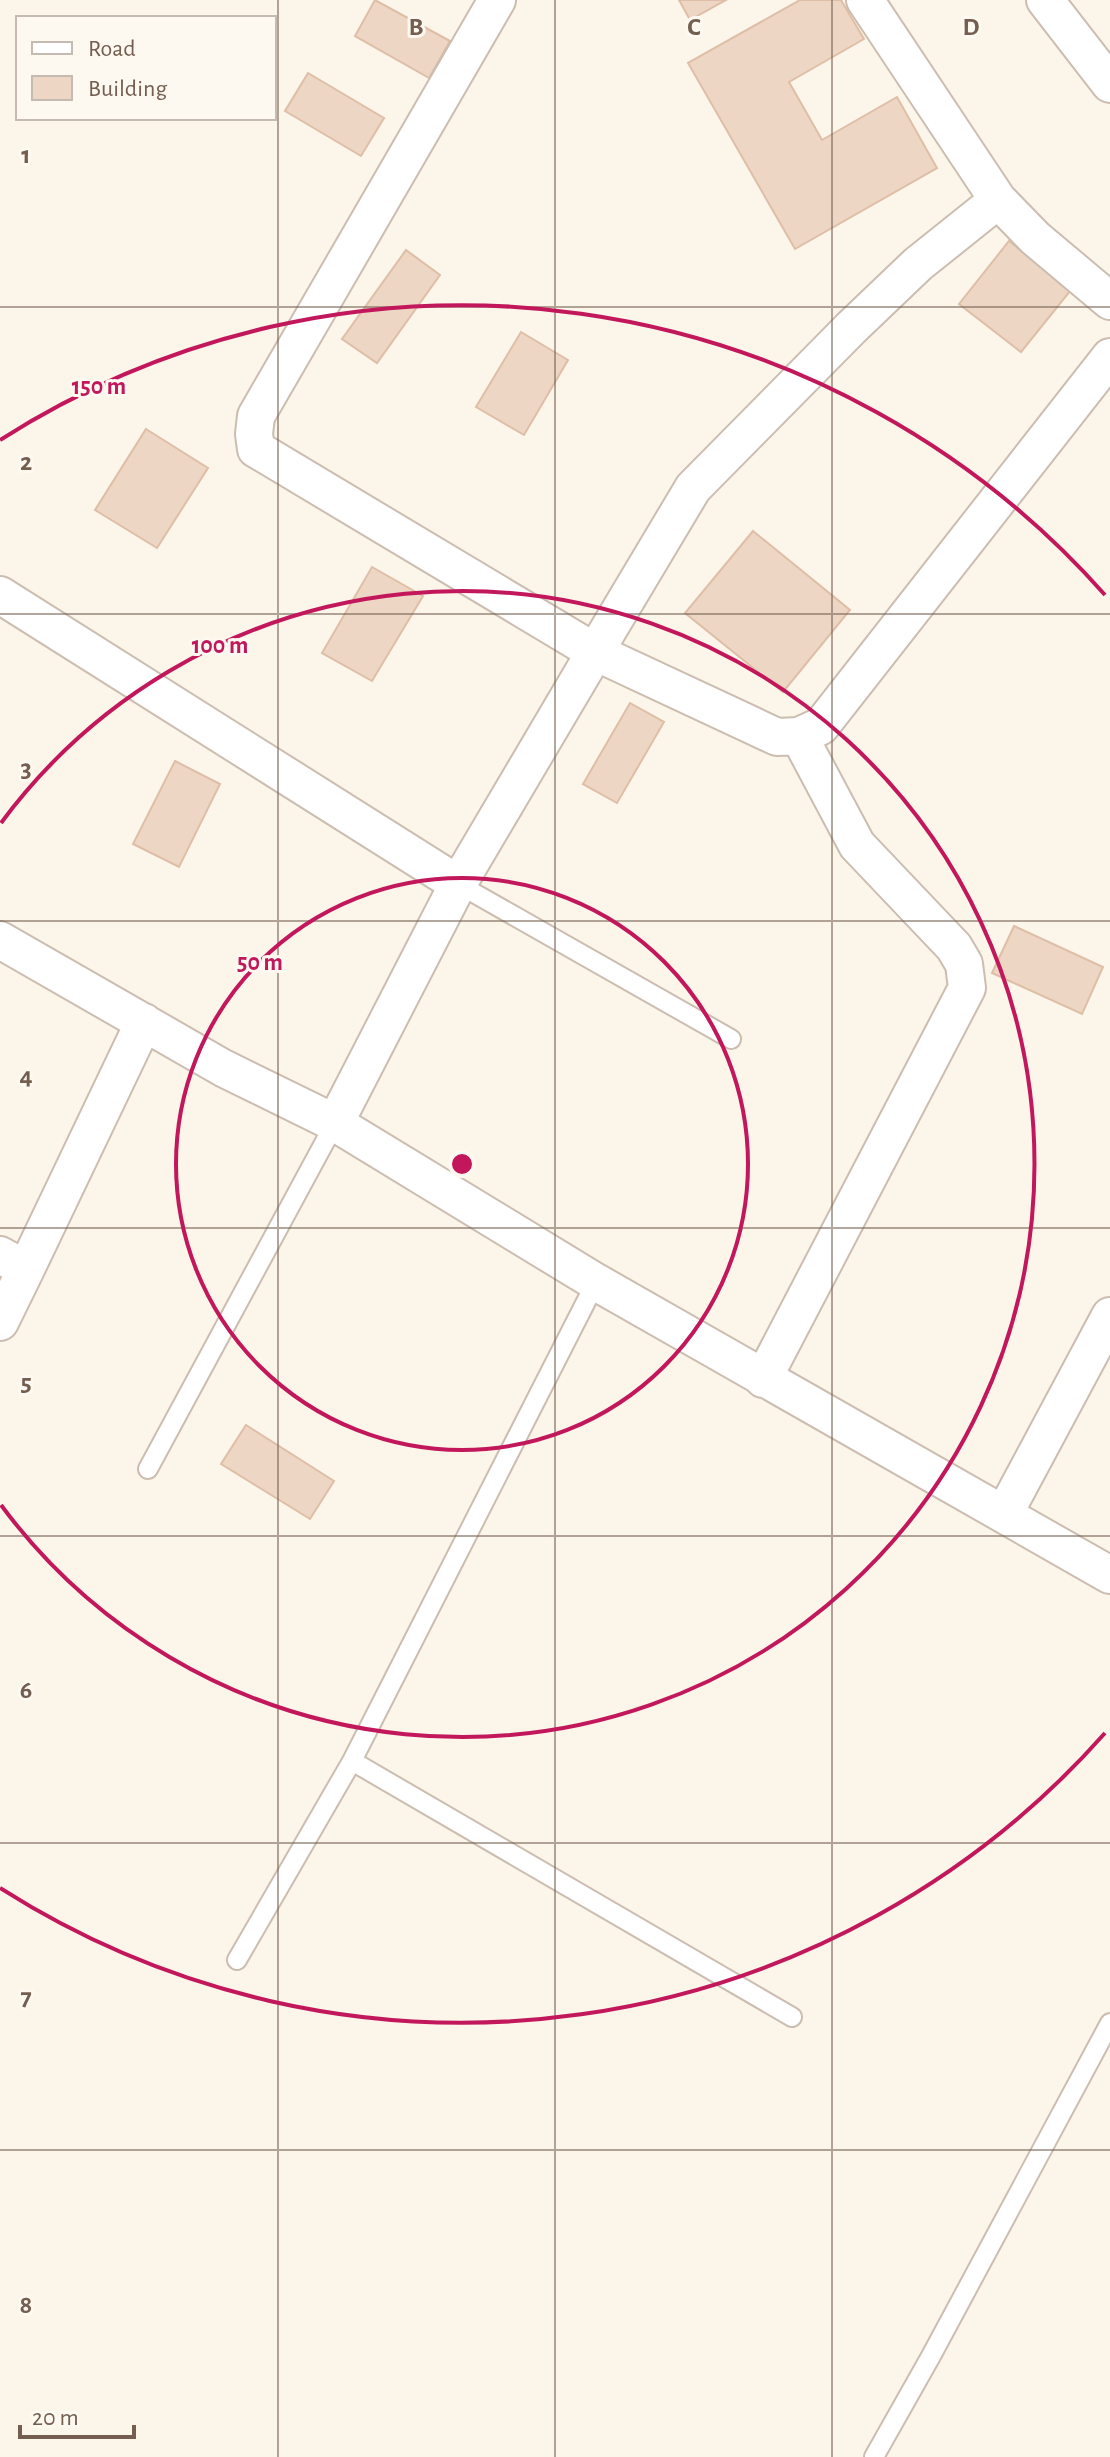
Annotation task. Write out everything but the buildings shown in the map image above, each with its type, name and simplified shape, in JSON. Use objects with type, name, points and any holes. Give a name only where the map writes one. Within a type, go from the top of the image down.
[{"type":"street","points":[[497,0],[256,416],[256,449],[595,652],[777,737],[799,736],[821,726],[1110,357]]},
{"type":"street","points":[[865,0],[998,200],[1035,238],[1110,301]]},
{"type":"street","points":[[1045,0],[1110,84]]},
{"type":"street","points":[[335,1123],[458,884],[693,488],[918,264],[998,200]]},
{"type":"street","points":[[0,595],[458,884]]},
{"type":"street","points":[[763,1379],[967,988],[964,964],[954,947],[857,845],[799,736]]},
{"type":"street","points":[[0,940],[223,1068],[335,1123],[596,1282],[1110,1575]]},
{"type":"street","points":[[0,1322],[13,1262],[144,1022]]},
{"type":"street","points":[[1004,1514],[1110,1316]]},
{"type":"lane","points":[[458,884],[731,1039]]},
{"type":"lane","points":[[148,1469],[335,1123]]},
{"type":"lane","points":[[237,1960],[352,1761],[596,1282]]},
{"type":"lane","points":[[352,1761],[792,2017]]},
{"type":"lane","points":[[874,2457],[1110,2023]]}]
